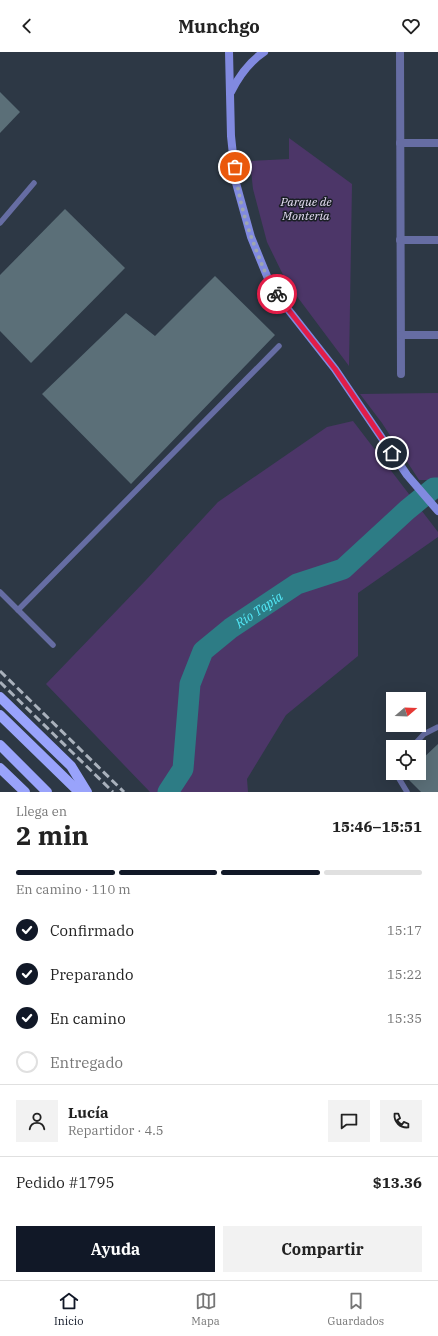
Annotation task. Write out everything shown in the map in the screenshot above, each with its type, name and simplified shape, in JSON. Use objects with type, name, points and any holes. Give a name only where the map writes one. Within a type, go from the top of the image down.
[{"type":"main road","points":[[229,52],[231,136],[236,183],[251,237],[269,281],[287,308],[335,369],[407,475],[438,511]]},
{"type":"main road","points":[[230,93],[243,71],[264,52]]},
{"type":"main road","points":[[0,697],[72,766],[87,792]]},
{"type":"main road","points":[[0,715],[79,792]]},
{"type":"main road","points":[[0,746],[47,792]]},
{"type":"main road","points":[[0,768],[25,792]]},
{"type":"street","points":[[400,52],[401,374]]},
{"type":"street","points":[[400,143],[438,143]]},
{"type":"street","points":[[400,240],[438,240]]},
{"type":"street","points":[[401,335],[438,335]]},
{"type":"lane","points":[[0,223],[34,183]]},
{"type":"lane","points":[[18,610],[279,346]]},
{"type":"lane","points":[[0,592],[53,645]]},
{"type":"lane","points":[[418,740],[424,734],[438,726]]},
{"type":"lane","points":[[400,780],[407,792]]},
{"type":"green space","name":"Parque de Monteria","points":[[289,138],[352,184],[349,366],[287,283],[267,242],[253,189],[250,161],[289,159]]},
{"type":"green space","points":[[438,393],[438,480],[419,480],[382,423],[360,394]]},
{"type":"green space","points":[[353,421],[438,532],[438,537],[358,593],[358,656],[286,715],[247,779],[248,792],[150,792],[46,684],[146,580],[218,502],[327,427]]},
{"type":"building","points":[[0,92],[20,112],[0,133]]},
{"type":"building","points":[[65,209],[125,268],[31,363],[0,331],[0,275]]},
{"type":"building","points":[[215,276],[275,335],[131,484],[42,394],[126,313],[155,336]]},
{"type":"building","points":[[438,744],[438,792],[421,792],[409,780],[426,780],[426,755]]},
{"type":"waterway","name":"Río Tapia","points":[[168,792],[183,769],[190,684],[203,651],[231,628],[297,584],[343,569],[407,510],[434,488],[438,488]]},
{"type":"railway","points":[[0,671],[124,792]]},
{"type":"railway","points":[[0,682],[113,792]]},
{"type":"way so far","points":[[235,167],[236,183],[251,237],[269,281],[277,294]]},
{"type":"route","points":[[277,294],[335,369],[392,453]]}]
